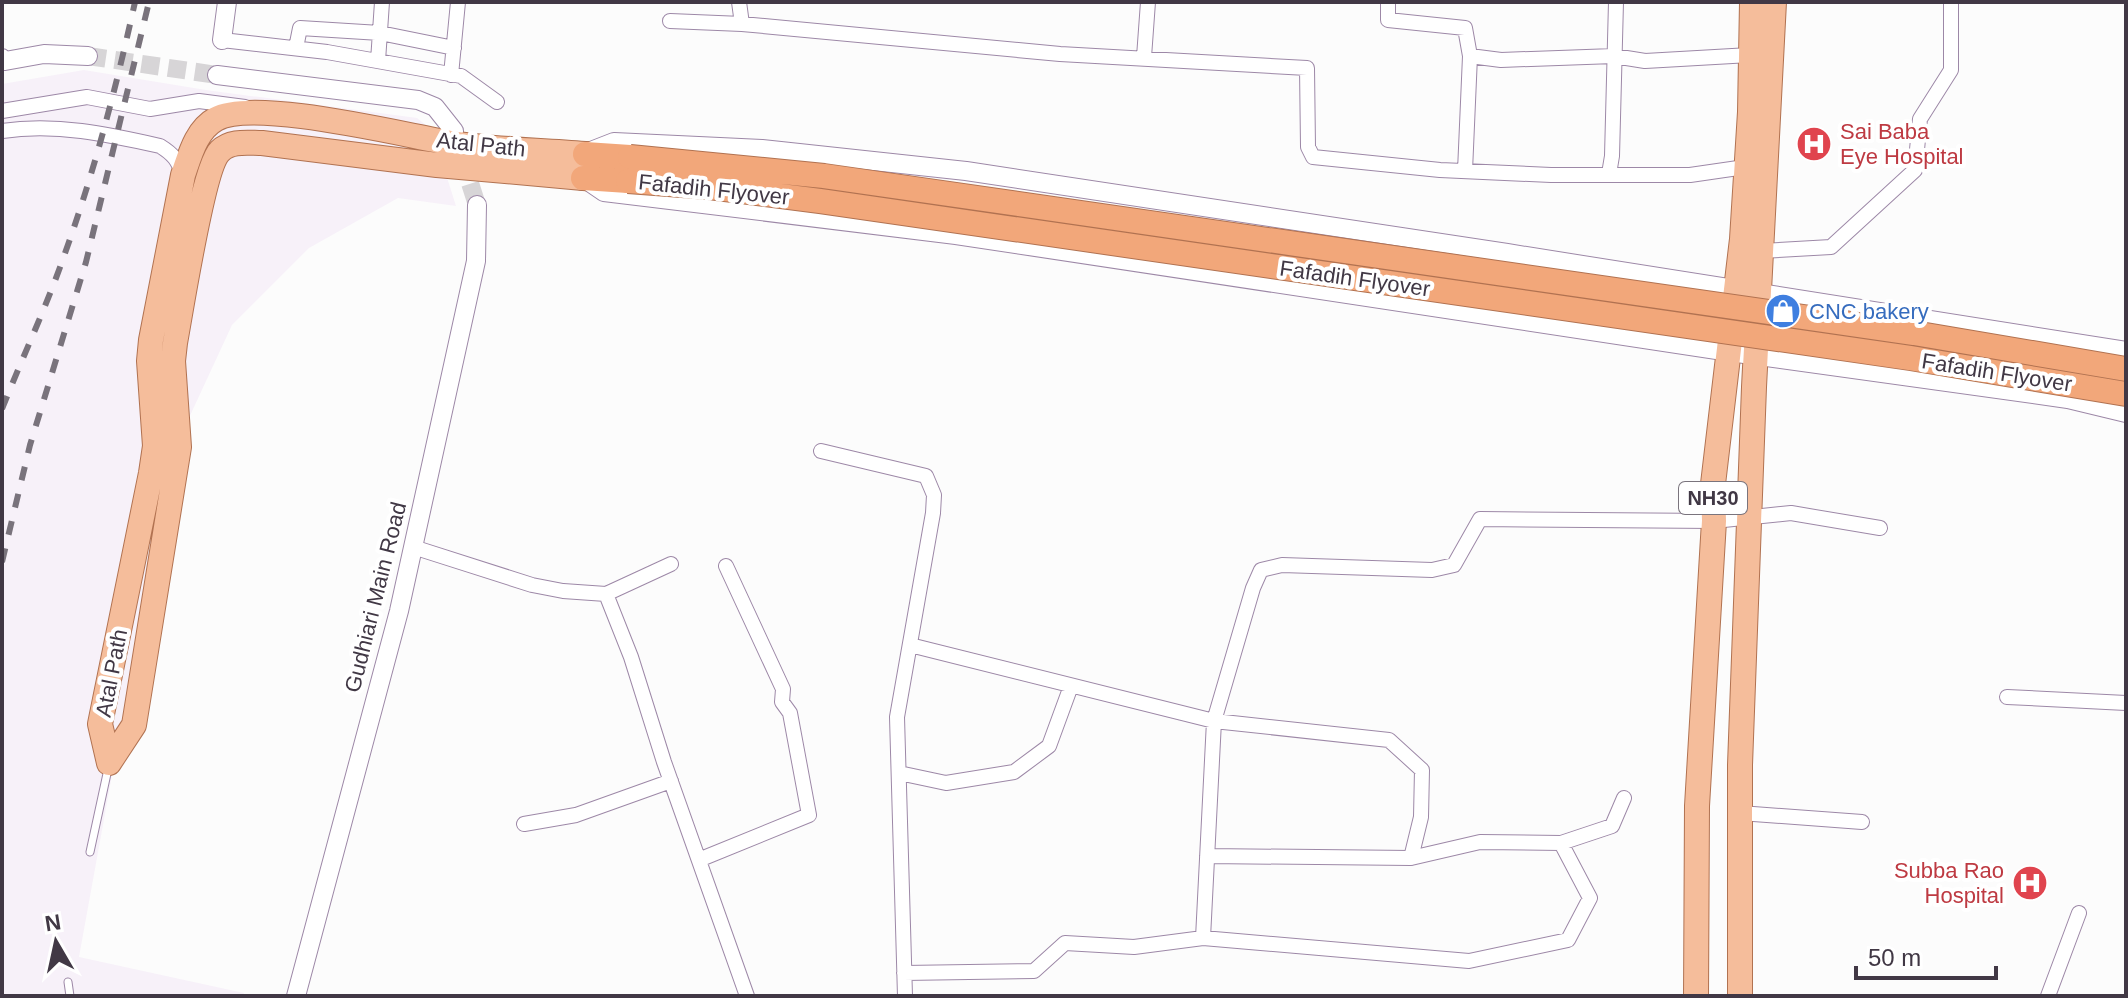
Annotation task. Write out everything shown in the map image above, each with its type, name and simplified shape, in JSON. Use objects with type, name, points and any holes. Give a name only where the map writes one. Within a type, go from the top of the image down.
[{"type":"highway","name":"Fafadih Flyover","points":[[584,166],[840,178],[1914,333],[2126,369]]},
{"type":"highway","name":"Fafadih Flyover","points":[[629,169],[709,187],[867,207],[1895,356],[2126,394]]},
{"type":"main road","name":"NH30","points":[[1740,996],[1740,813],[1756,356],[1749,293],[1745,167],[1750,112],[1752,2]]},
{"type":"main road","name":"NH30","points":[[1696,996],[1697,806],[1714,521],[1713,484],[1730,352],[1761,251],[1774,2]]},
{"type":"main road","name":"Atal Path","points":[[109,763],[100,724],[155,446],[149,361],[151,340],[183,175],[198,138],[217,118],[233,113],[269,112],[584,166]]},
{"type":"main road","name":"Atal Path","points":[[109,763],[134,725],[179,447],[173,361],[175,343],[206,181],[217,153],[238,143],[262,143],[437,165],[584,166]]},
{"type":"street","points":[[227,2],[222,40],[296,48],[461,76],[497,102]]},
{"type":"street","points":[[378,61],[382,2]]},
{"type":"street","points":[[451,75],[458,2]]},
{"type":"street","points":[[739,2],[742,24]]},
{"type":"street","points":[[1144,57],[1148,2]]},
{"type":"street","points":[[1388,2],[1388,20],[1465,28],[1470,56],[1465,171]]},
{"type":"street","points":[[1609,174],[1616,2]]},
{"type":"street","points":[[1761,251],[1831,247],[1915,170],[1920,119],[1951,70],[1951,2]]},
{"type":"street","points":[[670,21],[742,24],[1048,53],[1307,68],[1308,147],[1313,157],[1352,163],[1465,171],[1690,175],[1745,167]]},
{"type":"street","points":[[296,48],[300,28],[380,33],[454,48]]},
{"type":"street","points":[[3,61],[44,54],[88,56]]},
{"type":"street","points":[[1470,56],[1501,60],[1614,56],[1645,61],[1750,55]]},
{"type":"street","points":[[217,75],[418,100],[435,107],[454,131]]},
{"type":"street","points":[[2,111],[87,97],[150,109],[199,101],[269,112]]},
{"type":"street","points":[[2,131],[52,127],[80,129],[160,146],[179,162],[183,175]]},
{"type":"street","points":[[2126,351],[938,167],[762,149],[614,142],[584,166],[604,192],[956,235],[1756,356],[2068,399],[2126,413]]},
{"type":"street","name":"Gudhiari Main Road","points":[[296,996],[399,611],[476,261],[477,205]]},
{"type":"street","points":[[821,451],[926,476],[934,495],[897,717],[905,996]]},
{"type":"street","points":[[1203,938],[1214,721],[1261,570],[1282,565],[1443,568],[1454,565],[1480,519],[1714,521],[1791,513],[1880,528]]},
{"type":"street","points":[[413,547],[532,585],[606,594],[671,564]]},
{"type":"street","points":[[701,859],[809,815],[790,713],[782,702],[783,689],[726,566]]},
{"type":"street","points":[[606,594],[631,657],[747,996]]},
{"type":"street","points":[[910,645],[1214,721],[1389,740],[1422,770],[1421,817],[1411,858]]},
{"type":"street","points":[[899,773],[946,783],[1014,772],[1049,746],[1071,686]]},
{"type":"street","points":[[2007,697],[2126,703]]},
{"type":"street","points":[[524,824],[576,815],[671,781]]},
{"type":"street","points":[[1207,856],[1411,858],[1480,842],[1561,843],[1612,826],[1624,798]]},
{"type":"street","points":[[1740,813],[1862,822]]},
{"type":"street","points":[[904,973],[1034,971],[1065,943],[1134,947],[1203,938],[1469,961],[1568,940],[1590,898],[1561,843]]},
{"type":"street","points":[[2048,996],[2079,913]]},
{"type":"lane","points":[[90,852],[109,763]]},
{"type":"lane","points":[[68,982],[70,996]]},
{"type":"shaded area","points":[[84,70],[417,118],[432,130],[456,206],[398,198],[309,248],[232,325],[169,461],[79,957],[244,993],[243,996],[2,996],[2,84]]},
{"type":"tunnel","points":[[88,56],[217,75]]},
{"type":"tunnel","points":[[462,158],[477,205]]},
{"type":"railway","points":[[2,409],[50,295],[75,225],[104,130],[135,2]]},
{"type":"railway","points":[[2,562],[30,445],[86,262],[149,2]]},
{"type":"place","name":"Sai Baba Eye Hospital","points":[[1814,144]]},
{"type":"place","name":"CNC bakery","points":[[1783,311]]},
{"type":"place","name":"Subba Rao Hospital","points":[[2030,883]]}]
